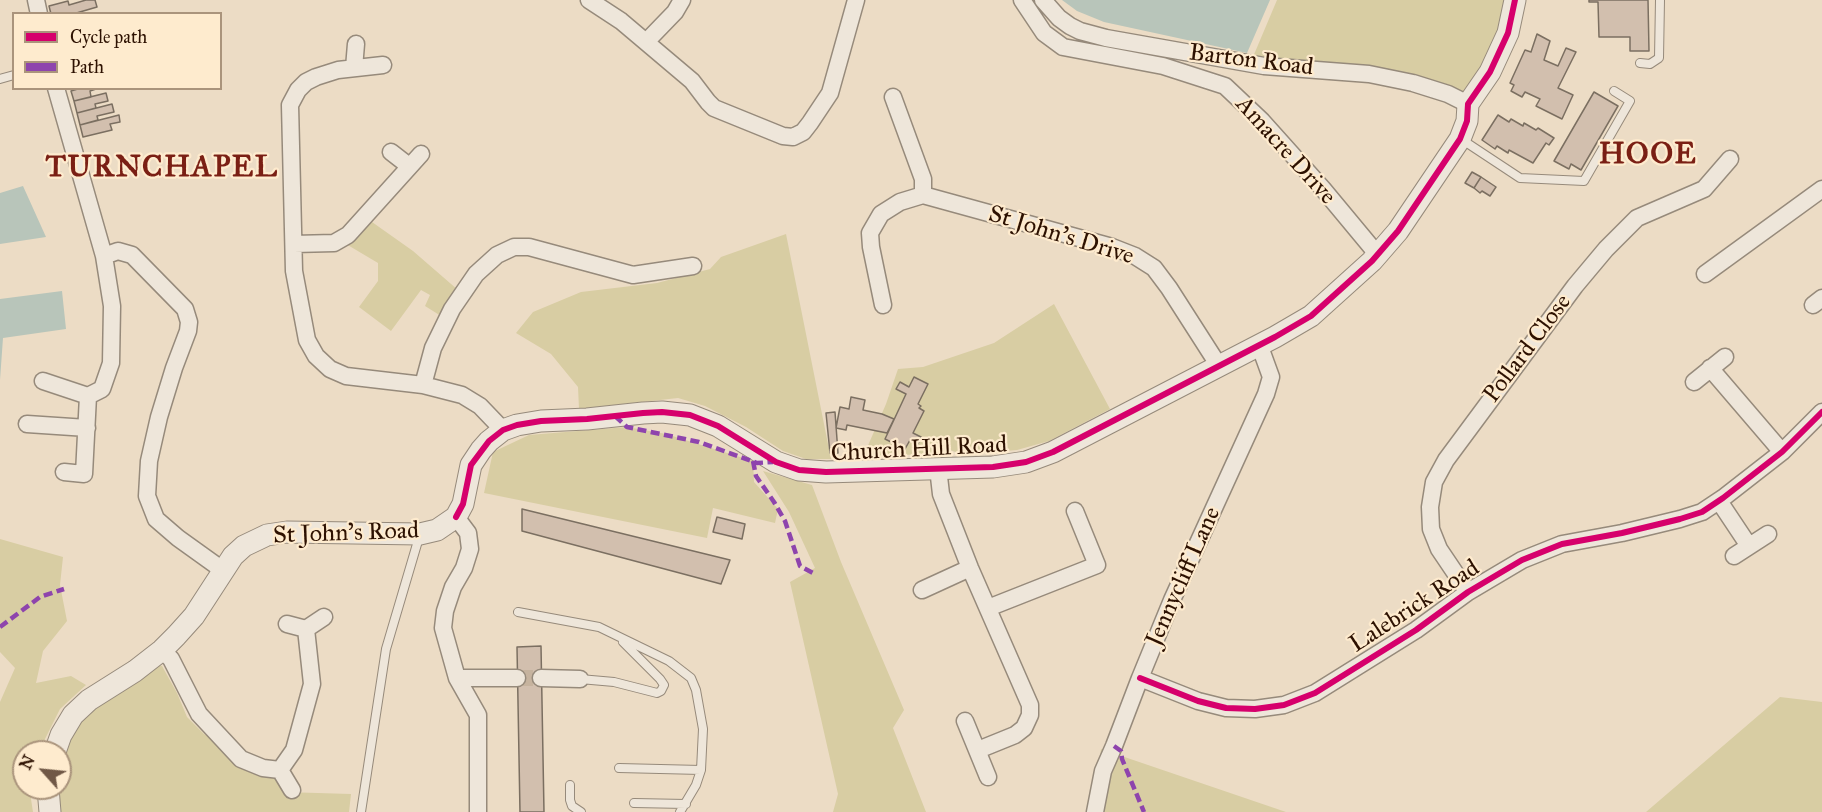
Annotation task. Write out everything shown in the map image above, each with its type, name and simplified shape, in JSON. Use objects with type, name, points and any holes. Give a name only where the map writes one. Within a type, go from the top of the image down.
[{"type":"street","points":[[589,0],[621,21],[692,81],[714,108],[783,136],[793,137],[803,132],[830,93],[856,0]]},
{"type":"street","points":[[646,42],[675,12],[682,0]]},
{"type":"street","name":"Amacre Drive","points":[[1022,0],[1044,33],[1063,47],[1163,66],[1225,86],[1262,121],[1377,254]]},
{"type":"street","name":"Barton Road","points":[[1043,0],[1059,18],[1070,26],[1097,36],[1264,66],[1369,74],[1413,83],[1448,94],[1468,104]]},
{"type":"street","points":[[1468,104],[1490,72],[1508,33],[1515,0]]},
{"type":"street","points":[[354,68],[356,44]]},
{"type":"street","points":[[384,64],[338,70],[306,82],[298,90],[290,105],[294,271],[307,340],[316,356],[330,369],[346,376],[423,385],[462,395],[480,406],[503,430],[489,441],[471,465],[463,504],[456,517],[468,533],[470,549],[464,568],[453,587],[445,611],[443,628],[457,678],[478,715],[478,812]]},
{"type":"street","points":[[43,381],[88,396],[102,389],[111,363],[112,306],[104,256],[57,90]]},
{"type":"street","points":[[883,305],[870,233],[881,214],[900,202],[922,195],[922,179],[893,97]]},
{"type":"street","name":"Church Hill Road","points":[[503,430],[517,425],[540,422],[662,412],[690,415],[718,426],[776,462],[799,470],[826,472],[1004,465],[1026,462],[1053,452],[1311,316],[1338,293],[1398,231],[1456,146],[1467,121],[1468,104]]},
{"type":"street","points":[[391,152],[409,166]]},
{"type":"street","points":[[294,244],[334,243],[348,235],[421,154]]},
{"type":"street","name":"Pollard Close","points":[[1468,592],[1439,549],[1431,529],[1430,507],[1434,482],[1446,460],[1575,286],[1606,249],[1637,218],[1704,189],[1730,159]]},
{"type":"street","points":[[1705,274],[1822,189]]},
{"type":"street","name":"St John's Drive","points":[[922,195],[1112,247],[1135,256],[1154,268],[1219,366]]},
{"type":"street","points":[[423,385],[433,348],[452,309],[476,274],[497,255],[514,247],[529,247],[633,275],[693,266]]},
{"type":"street","points":[[104,256],[118,251],[132,255],[185,309],[189,322],[188,331],[159,417],[149,461],[147,496],[156,519],[224,571]]},
{"type":"street","name":"Jennycliff Lane","points":[[1095,812],[1103,771],[1140,678],[1172,600],[1266,394],[1271,377],[1259,344]]},
{"type":"street","points":[[1694,382],[1725,357]]},
{"type":"street","points":[[1710,368],[1782,452]]},
{"type":"street","points":[[64,472],[84,474],[88,396]]},
{"type":"street","name":"Lalebrick Road","points":[[1140,678],[1198,701],[1226,708],[1255,709],[1284,705],[1315,693],[1416,630],[1468,592],[1522,560],[1562,544],[1622,533],[1702,512],[1782,452],[1822,412]]},
{"type":"street","points":[[27,424],[87,428]]},
{"type":"street","points":[[938,468],[941,494],[970,568],[1030,705],[1030,715],[1024,728],[1015,735],[978,750]]},
{"type":"street","points":[[1719,501],[1749,546]]},
{"type":"street","points":[[988,608],[1097,565],[1075,511]]},
{"type":"street","name":"St John's Road","points":[[59,740],[73,716],[89,700],[135,671],[162,650],[194,616],[233,556],[244,546],[267,535],[287,532],[420,534],[437,530],[456,517]]},
{"type":"street","points":[[1734,556],[1768,534]]},
{"type":"street","points":[[922,590],[970,568]]},
{"type":"street","points":[[288,624],[306,629],[324,617]]},
{"type":"street","points":[[280,770],[294,750],[312,684],[306,629]]},
{"type":"street","points":[[162,650],[171,659],[199,714],[241,759],[263,768],[280,770]]},
{"type":"street","points":[[457,678],[517,678]]},
{"type":"street","points":[[541,678],[580,679]]},
{"type":"street","points":[[965,721],[988,777]]},
{"type":"street","points":[[280,770],[292,790]]},
{"type":"lane","points":[[1640,63],[1650,64],[1659,58],[1660,0]]},
{"type":"lane","points":[[1456,146],[1520,178],[1584,181],[1630,101],[1614,92]]},
{"type":"lane","points":[[361,812],[386,649],[420,534]]},
{"type":"lane","points":[[518,612],[599,627],[669,661],[691,678],[696,690],[702,729],[701,770],[680,812]]},
{"type":"lane","points":[[580,679],[614,682],[657,693],[661,691],[664,686],[660,679],[618,637]]},
{"type":"lane","points":[[619,768],[701,770]]},
{"type":"lane","points":[[570,785],[572,806],[580,812]]},
{"type":"lane","points":[[634,803],[686,804]]},
{"type":"shaded area","points":[[1062,0],[1270,0],[1247,53],[1104,22],[1077,11]]},
{"type":"shaded area","points":[[1277,0],[1515,0],[1468,104],[1448,94],[1250,64]]},
{"type":"shaded area","points":[[23,186],[46,237],[0,244],[0,193]]},
{"type":"shaded area","points":[[372,222],[413,251],[458,290],[441,316],[425,306],[430,295],[421,290],[391,331],[359,307],[378,281],[378,263],[346,244]]},
{"type":"shaded area","points":[[786,234],[831,459],[806,459],[783,451],[746,427],[705,406],[678,398],[579,409],[578,387],[551,354],[516,333],[533,312],[581,292],[657,283],[710,269],[721,257]]},
{"type":"shaded area","points":[[62,291],[66,329],[3,338],[0,380],[0,299]]},
{"type":"shaded area","points":[[1054,304],[1110,409],[1049,441],[1017,450],[963,455],[945,448],[941,457],[925,454],[863,457],[898,369],[923,367],[994,343]]},
{"type":"shaded area","points":[[627,427],[666,434],[753,461],[754,482],[778,509],[775,523],[713,508],[707,538],[484,493],[493,452],[529,435]]},
{"type":"shaded area","points":[[763,471],[812,485],[841,562],[904,710],[893,728],[926,812],[833,812],[838,794],[790,582],[815,568],[789,512]]},
{"type":"shaded area","points":[[0,539],[63,557],[60,585],[67,621],[43,651],[36,683],[71,676],[86,685],[60,709],[44,740],[12,740],[12,800],[31,800],[33,812],[0,812],[0,702],[15,668],[0,652]]},
{"type":"shaded area","points":[[154,665],[162,666],[187,717],[204,734],[272,775],[284,792],[351,794],[349,812],[58,812],[58,800],[72,800],[72,740],[70,740],[81,716]]},
{"type":"shaded area","points":[[1780,697],[1822,702],[1822,812],[1646,812]]},
{"type":"shaded area","points":[[1101,749],[1286,812],[1092,812]]},
{"type":"building","points":[[95,0],[97,7],[80,12],[50,12],[49,6],[68,1],[69,5]]},
{"type":"building","points":[[1589,0],[1648,0],[1649,51],[1630,51],[1630,37],[1599,37],[1598,2],[1589,2]]},
{"type":"building","points":[[1537,34],[1550,41],[1544,60],[1558,66],[1566,48],[1576,52],[1558,88],[1573,95],[1562,119],[1536,106],[1540,99],[1525,92],[1522,97],[1511,91],[1514,85],[1510,83],[1525,50],[1531,52]]},
{"type":"building","points":[[93,90],[90,91],[91,97],[74,101],[71,91]]},
{"type":"building","points":[[1594,92],[1618,106],[1581,170],[1571,164],[1569,169],[1554,161]]},
{"type":"building","points":[[106,93],[108,101],[95,104],[96,108],[77,113],[74,101]]},
{"type":"building","points":[[112,104],[114,112],[97,116],[98,120],[80,125],[77,113]]},
{"type":"building","points":[[119,115],[120,122],[110,124],[112,130],[83,137],[80,125]]},
{"type":"building","points":[[1498,115],[1509,122],[1511,119],[1523,126],[1524,123],[1536,130],[1538,128],[1554,138],[1549,145],[1546,143],[1533,163],[1509,150],[1508,153],[1497,146],[1495,149],[1482,140]]},
{"type":"building","points":[[1472,172],[1481,177],[1474,188],[1465,183]]},
{"type":"building","points":[[1481,177],[1496,187],[1490,196],[1474,188]]},
{"type":"building","points":[[914,377],[928,384],[918,404],[921,406],[919,408],[924,411],[913,433],[921,437],[918,444],[910,440],[905,449],[885,439],[906,394],[896,389],[900,382],[909,387]]},
{"type":"building","points":[[851,397],[865,400],[863,410],[894,419],[887,433],[847,425],[846,430],[836,428],[840,407],[849,409]]},
{"type":"building","points":[[835,412],[838,453],[830,453],[826,413]]},
{"type":"building","points":[[522,509],[730,560],[721,584],[522,531]]},
{"type":"building","points":[[717,517],[745,524],[742,539],[713,532]]},
{"type":"building","points":[[541,646],[544,812],[520,812],[517,647]]},
{"type":"tunnel","points":[[517,678],[541,678]]},
{"type":"marked path","points":[[615,416],[627,427],[699,442],[757,463],[773,462]]},
{"type":"marked path","points":[[753,461],[756,476],[785,521],[800,566],[813,573]]},
{"type":"marked path","points":[[0,627],[40,597],[64,589]]},
{"type":"marked path","points":[[1114,746],[1121,751],[1122,759],[1144,812]]},
{"type":"cycle path","points":[[456,517],[463,504],[471,465],[489,441],[503,430],[541,421],[662,412],[690,415],[718,426],[776,462],[799,470],[826,472],[993,467],[1026,462],[1053,452],[1311,316],[1372,261],[1398,231],[1460,139],[1467,121],[1468,104],[1490,72],[1508,33],[1515,0]]},
{"type":"cycle path","points":[[1140,678],[1198,701],[1226,708],[1255,709],[1284,705],[1315,693],[1416,630],[1468,592],[1522,560],[1562,544],[1622,533],[1702,512],[1782,452],[1822,412]]},
{"type":"district","name":"HOOE","points":[[1648,156]]},
{"type":"district","name":"TURNCHAPEL","points":[[162,169]]}]
